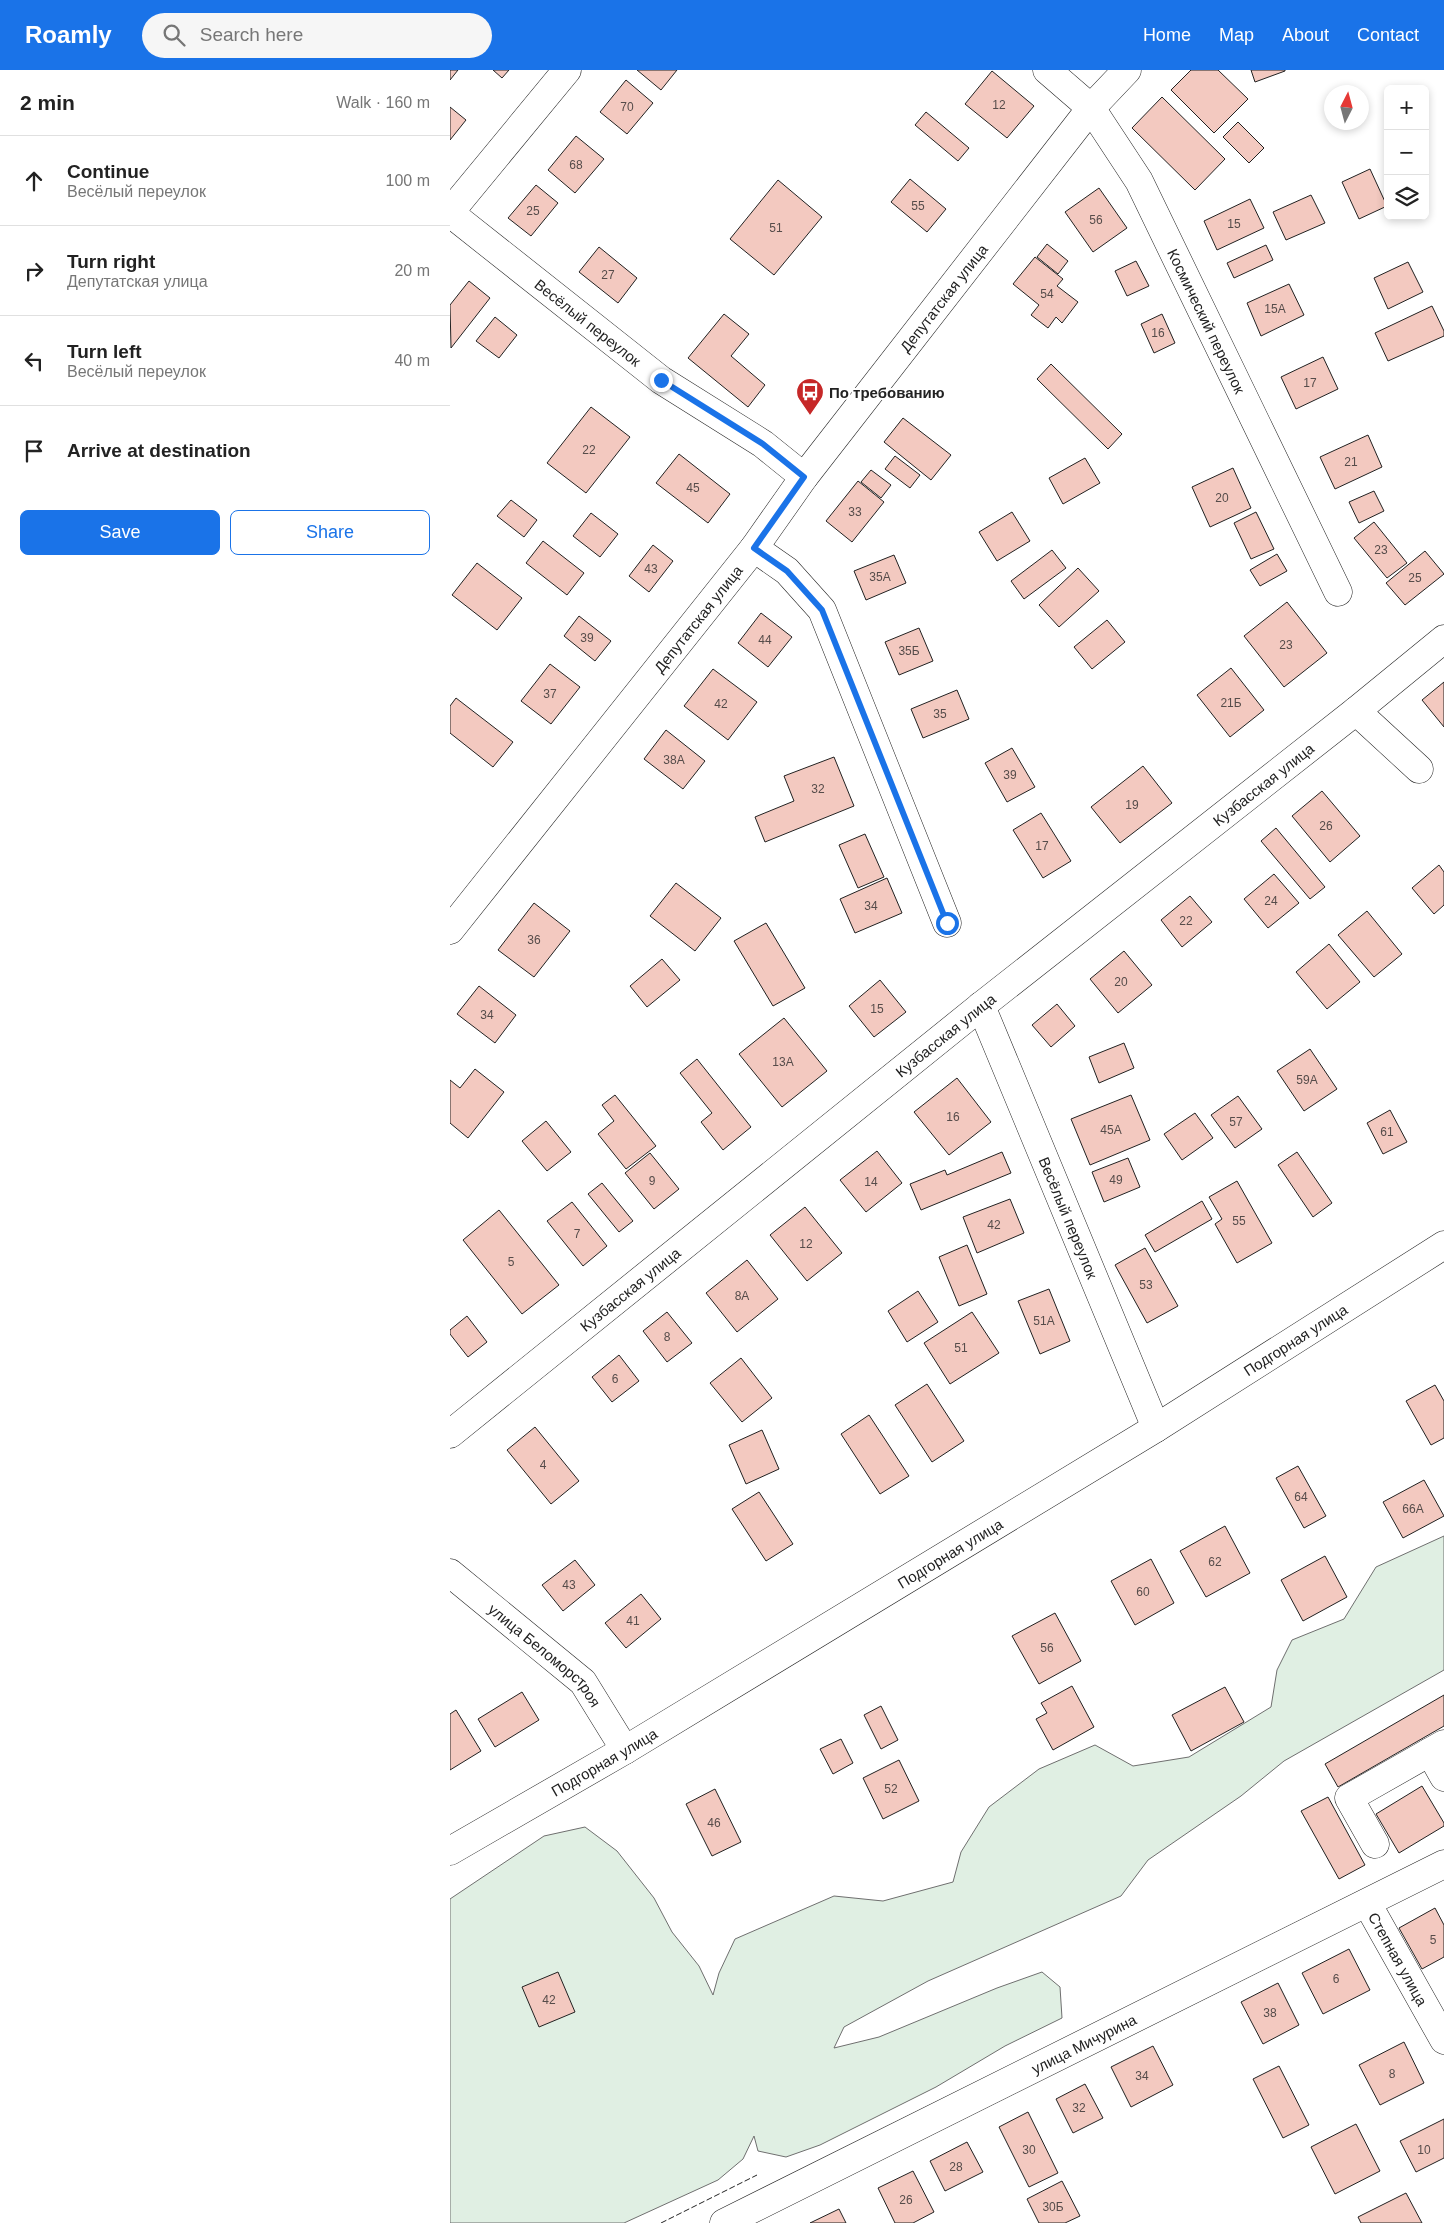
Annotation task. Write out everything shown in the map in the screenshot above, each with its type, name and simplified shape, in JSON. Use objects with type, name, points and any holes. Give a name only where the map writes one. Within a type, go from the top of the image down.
[{"type":"street","points":[[450,212],[567,70]]},
{"type":"street","name":"Космический переулок","points":[[1047,70],[1091,108],[1139,181],[1338,592]]},
{"type":"street","name":"Депутатская улица","points":[[450,930],[754,548],[804,477],[1091,108],[1127,70]]},
{"type":"street","name":"Весёлый переулок","points":[[450,212],[661,380],[763,444],[804,477]]},
{"type":"street","points":[[754,548],[787,571],[822,610],[947,923]]},
{"type":"street","name":"Кузбасская улица","points":[[450,1434],[981,1006],[1356,711],[1444,639]]},
{"type":"street","points":[[1356,711],[1419,769]]},
{"type":"street","name":"Весёлый переулок","points":[[981,1006],[1156,1428]]},
{"type":"street","name":"Подгорная улица","points":[[450,1851],[625,1750],[1156,1428],[1444,1245]]},
{"type":"street","name":"улица Беломорстроя","points":[[450,1573],[583,1682],[625,1750]]},
{"type":"street","points":[[1375,1844],[1349,1798],[1437,1748],[1444,1777]]},
{"type":"street","name":"улица Мичурина","points":[[724,2223],[1444,1864]]},
{"type":"street","name":"Степная улица","points":[[1367,1903],[1444,2040]]},
{"type":"green space","points":[[1444,1536],[1444,1670],[1284,1761],[1241,1796],[1148,1860],[1121,1896],[928,1981],[844,2027],[834,2048],[879,2037],[997,1988],[1042,1972],[1060,1987],[1062,2018],[1005,2046],[936,2087],[820,2145],[786,2157],[758,2151],[754,2136],[743,2159],[718,2180],[624,2223],[450,2223],[450,1899],[544,1836],[585,1827],[617,1851],[654,1898],[672,1932],[699,1966],[713,1995],[719,1973],[735,1939],[834,1896],[883,1901],[953,1882],[961,1852],[989,1807],[1039,1769],[1095,1745],[1133,1766],[1189,1757],[1271,1707],[1277,1670],[1292,1640],[1344,1619],[1376,1567]]},
{"type":"building","points":[[450,70],[458,70],[450,80]]},
{"type":"building","points":[[493,70],[509,70],[502,78]]},
{"type":"building","points":[[637,70],[677,70],[661,90]]},
{"type":"building","points":[[1191,70],[1218,70],[1248,99],[1214,133],[1171,90]]},
{"type":"building","points":[[1251,70],[1285,70],[1285,71],[1255,82]]},
{"type":"building","points":[[992,71],[1034,106],[1007,138],[965,104]]},
{"type":"building","points":[[626,80],[653,103],[627,134],[600,112]]},
{"type":"building","points":[[1162,97],[1225,159],[1195,190],[1132,128]]},
{"type":"building","points":[[450,107],[466,120],[450,140]]},
{"type":"building","points":[[926,112],[969,148],[958,161],[915,125]]},
{"type":"building","points":[[1238,122],[1264,148],[1249,163],[1223,137]]},
{"type":"building","points":[[576,136],[604,159],[575,193],[548,170]]},
{"type":"building","points":[[1370,169],[1384,199],[1384,207],[1359,219],[1342,182]]},
{"type":"building","points":[[910,179],[946,209],[927,232],[891,202]]},
{"type":"building","points":[[778,180],[822,217],[774,275],[730,239]]},
{"type":"building","points":[[536,185],[558,203],[531,236],[508,218]]},
{"type":"building","points":[[1099,188],[1127,228],[1093,252],[1065,212]]},
{"type":"building","points":[[1311,195],[1325,223],[1286,240],[1273,212]]},
{"type":"building","points":[[1250,199],[1264,228],[1217,250],[1204,221]]},
{"type":"building","points":[[1047,244],[1068,261],[1058,274],[1037,257]]},
{"type":"building","points":[[1266,245],[1273,260],[1234,278],[1227,263]]},
{"type":"building","points":[[599,247],[637,278],[618,303],[579,272]]},
{"type":"building","points":[[1035,257],[1063,279],[1057,286],[1078,302],[1062,323],[1056,317],[1048,328],[1031,315],[1039,305],[1013,284]]},
{"type":"building","points":[[1136,261],[1149,286],[1127,296],[1115,271]]},
{"type":"building","points":[[1408,262],[1423,292],[1388,309],[1374,278]]},
{"type":"building","points":[[469,281],[490,298],[451,348],[450,305]]},
{"type":"building","points":[[1289,284],[1304,315],[1261,336],[1247,303]]},
{"type":"building","points":[[1432,306],[1444,331],[1444,336],[1388,361],[1375,333]]},
{"type":"building","points":[[724,314],[749,334],[731,356],[765,385],[748,407],[688,358]]},
{"type":"building","points":[[1162,314],[1175,343],[1154,353],[1141,324]]},
{"type":"building","points":[[495,317],[517,335],[499,358],[476,341]]},
{"type":"building","points":[[1323,357],[1338,389],[1296,409],[1281,377]]},
{"type":"building","points":[[1051,364],[1122,434],[1108,449],[1037,379]]},
{"type":"building","points":[[591,407],[630,437],[586,493],[547,463]]},
{"type":"building","points":[[903,418],[951,455],[931,480],[884,442]]},
{"type":"building","points":[[1368,435],[1382,467],[1335,489],[1320,457]]},
{"type":"building","points":[[679,454],[730,494],[708,523],[656,483]]},
{"type":"building","points":[[895,456],[920,475],[910,488],[885,469]]},
{"type":"building","points":[[1085,458],[1100,483],[1063,504],[1049,478]]},
{"type":"building","points":[[1233,468],[1251,508],[1210,527],[1192,487]]},
{"type":"building","points":[[871,470],[891,485],[881,498],[861,482]]},
{"type":"building","points":[[858,481],[884,502],[852,542],[826,521]]},
{"type":"building","points":[[1374,491],[1384,511],[1359,523],[1349,502]]},
{"type":"building","points":[[511,500],[537,520],[524,537],[497,516]]},
{"type":"building","points":[[1012,512],[1030,541],[997,561],[979,532]]},
{"type":"building","points":[[1256,512],[1274,549],[1251,559],[1234,523]]},
{"type":"building","points":[[591,513],[618,534],[600,557],[573,536]]},
{"type":"building","points":[[1374,522],[1407,563],[1387,578],[1354,538]]},
{"type":"building","points":[[543,541],[584,573],[567,595],[526,563]]},
{"type":"building","points":[[653,545],[673,561],[649,592],[629,576]]},
{"type":"building","points":[[1052,550],[1066,568],[1024,599],[1011,581]]},
{"type":"building","points":[[1425,551],[1444,574],[1405,605],[1386,583]]},
{"type":"building","points":[[1277,554],[1287,571],[1260,586],[1250,570]]},
{"type":"building","points":[[894,555],[906,583],[866,600],[854,571]]},
{"type":"building","points":[[477,563],[522,598],[497,630],[452,595]]},
{"type":"building","points":[[1078,568],[1099,591],[1059,627],[1039,605]]},
{"type":"building","points":[[1287,602],[1327,653],[1284,687],[1244,636]]},
{"type":"building","points":[[761,613],[792,637],[768,667],[738,643]]},
{"type":"building","points":[[579,616],[611,641],[595,661],[564,636]]},
{"type":"building","points":[[1107,620],[1125,642],[1092,669],[1074,647]]},
{"type":"building","points":[[919,628],[933,661],[899,675],[885,642]]},
{"type":"building","points":[[550,664],[580,687],[551,724],[521,701]]},
{"type":"building","points":[[1231,668],[1264,710],[1230,737],[1197,695]]},
{"type":"building","points":[[713,669],[757,702],[728,740],[684,706]]},
{"type":"building","points":[[1444,682],[1444,727],[1422,700]]},
{"type":"building","points":[[957,690],[969,719],[923,738],[911,709]]},
{"type":"building","points":[[456,698],[513,742],[493,767],[450,733],[450,706]]},
{"type":"building","points":[[666,730],[705,761],[683,789],[644,759]]},
{"type":"building","points":[[1012,748],[1035,787],[1007,802],[985,763]]},
{"type":"building","points":[[834,757],[854,806],[765,842],[755,817],[794,801],[784,776]]},
{"type":"building","points":[[1143,766],[1172,803],[1120,843],[1091,807]]},
{"type":"building","points":[[1322,791],[1360,836],[1330,862],[1292,816]]},
{"type":"building","points":[[1041,813],[1071,861],[1043,878],[1013,830]]},
{"type":"building","points":[[1276,828],[1325,887],[1310,899],[1261,841]]},
{"type":"building","points":[[865,834],[884,877],[858,888],[839,845]]},
{"type":"building","points":[[1439,865],[1444,872],[1444,905],[1434,914],[1412,888]]},
{"type":"building","points":[[1274,874],[1299,903],[1268,928],[1244,899]]},
{"type":"building","points":[[887,878],[902,913],[855,933],[840,899]]},
{"type":"building","points":[[676,883],[721,918],[695,951],[650,916]]},
{"type":"building","points":[[1190,896],[1212,922],[1182,947],[1161,920]]},
{"type":"building","points":[[534,903],[570,931],[534,977],[498,950]]},
{"type":"building","points":[[1367,911],[1402,954],[1374,977],[1338,935]]},
{"type":"building","points":[[766,923],[805,988],[773,1006],[734,941]]},
{"type":"building","points":[[1329,944],[1360,982],[1327,1009],[1296,972]]},
{"type":"building","points":[[1124,951],[1152,985],[1118,1013],[1090,979]]},
{"type":"building","points":[[662,959],[680,980],[647,1007],[630,986]]},
{"type":"building","points":[[880,980],[906,1012],[874,1037],[849,1006]]},
{"type":"building","points":[[479,986],[516,1015],[495,1043],[457,1014]]},
{"type":"building","points":[[1057,1004],[1075,1026],[1051,1047],[1032,1025]]},
{"type":"building","points":[[784,1018],[827,1071],[782,1107],[739,1054]]},
{"type":"building","points":[[1124,1043],[1134,1068],[1099,1083],[1089,1057]]},
{"type":"building","points":[[1310,1049],[1337,1089],[1304,1111],[1277,1071]]},
{"type":"building","points":[[697,1059],[751,1127],[723,1150],[701,1122],[712,1113],[680,1073]]},
{"type":"building","points":[[475,1069],[504,1092],[468,1138],[450,1123],[450,1080],[460,1088]]},
{"type":"building","points":[[957,1078],[991,1122],[949,1155],[914,1112]]},
{"type":"building","points":[[615,1095],[656,1146],[626,1169],[598,1134],[614,1121],[602,1105]]},
{"type":"building","points":[[1131,1095],[1150,1140],[1090,1165],[1071,1119]]},
{"type":"building","points":[[1238,1096],[1262,1129],[1235,1148],[1211,1115]]},
{"type":"building","points":[[1390,1110],[1407,1142],[1383,1154],[1367,1123]]},
{"type":"building","points":[[1195,1113],[1213,1138],[1182,1160],[1164,1134]]},
{"type":"building","points":[[546,1121],[571,1152],[547,1171],[522,1141]]},
{"type":"building","points":[[877,1151],[902,1183],[866,1212],[840,1180]]},
{"type":"building","points":[[1002,1152],[1011,1173],[921,1210],[910,1184],[945,1170],[947,1175]]},
{"type":"building","points":[[1297,1152],[1332,1203],[1313,1217],[1278,1165]]},
{"type":"building","points":[[650,1153],[679,1189],[654,1209],[625,1173]]},
{"type":"building","points":[[1128,1158],[1140,1187],[1104,1202],[1092,1172]]},
{"type":"building","points":[[1237,1181],[1272,1243],[1237,1263],[1215,1224],[1222,1219],[1209,1197]]},
{"type":"building","points":[[602,1183],[633,1221],[619,1232],[588,1194]]},
{"type":"building","points":[[1010,1199],[1024,1233],[977,1253],[963,1217]]},
{"type":"building","points":[[1202,1201],[1212,1219],[1155,1252],[1145,1235]]},
{"type":"building","points":[[572,1202],[607,1246],[583,1266],[547,1221]]},
{"type":"building","points":[[805,1207],[842,1253],[807,1281],[770,1235]]},
{"type":"building","points":[[499,1210],[559,1285],[522,1314],[463,1240]]},
{"type":"building","points":[[967,1245],[987,1294],[959,1306],[939,1257]]},
{"type":"building","points":[[1145,1248],[1178,1306],[1147,1323],[1115,1265]]},
{"type":"building","points":[[747,1260],[778,1299],[737,1332],[706,1293]]},
{"type":"building","points":[[1049,1289],[1070,1341],[1040,1354],[1018,1301]]},
{"type":"building","points":[[918,1291],[938,1322],[907,1342],[888,1311]]},
{"type":"building","points":[[667,1312],[692,1343],[667,1362],[643,1331]]},
{"type":"building","points":[[972,1312],[999,1353],[950,1384],[924,1343]]},
{"type":"building","points":[[467,1316],[487,1342],[468,1357],[450,1334],[450,1330]]},
{"type":"building","points":[[619,1355],[639,1381],[612,1402],[592,1377]]},
{"type":"building","points":[[741,1358],[772,1398],[742,1422],[710,1383]]},
{"type":"building","points":[[927,1384],[964,1441],[932,1462],[895,1405]]},
{"type":"building","points":[[1435,1385],[1444,1401],[1444,1438],[1431,1445],[1406,1401]]},
{"type":"building","points":[[869,1415],[909,1476],[880,1494],[841,1434]]},
{"type":"building","points":[[535,1427],[579,1481],[551,1504],[507,1450]]},
{"type":"building","points":[[762,1430],[779,1469],[746,1484],[729,1445]]},
{"type":"building","points":[[1298,1466],[1326,1516],[1304,1528],[1276,1478]]},
{"type":"building","points":[[1424,1480],[1444,1516],[1403,1538],[1383,1502]]},
{"type":"building","points":[[759,1492],[793,1544],[766,1561],[732,1509]]},
{"type":"building","points":[[1225,1526],[1250,1573],[1206,1597],[1180,1551]]},
{"type":"building","points":[[1325,1556],[1347,1597],[1303,1621],[1281,1580]]},
{"type":"building","points":[[1151,1559],[1174,1603],[1135,1625],[1111,1581]]},
{"type":"building","points":[[575,1560],[595,1585],[563,1611],[542,1585]]},
{"type":"building","points":[[641,1594],[661,1619],[626,1648],[605,1623]]},
{"type":"building","points":[[1055,1613],[1081,1661],[1039,1684],[1012,1636]]},
{"type":"building","points":[[1072,1686],[1094,1727],[1053,1750],[1036,1719],[1047,1713],[1041,1703]]},
{"type":"building","points":[[1225,1687],[1244,1722],[1191,1751],[1172,1715]]},
{"type":"building","points":[[522,1692],[539,1720],[495,1747],[478,1719]]},
{"type":"building","points":[[1444,1695],[1444,1726],[1338,1787],[1325,1764]]},
{"type":"building","points":[[881,1706],[898,1740],[881,1749],[864,1715]]},
{"type":"building","points":[[456,1710],[481,1751],[450,1770],[450,1714]]},
{"type":"building","points":[[841,1739],[853,1763],[833,1774],[820,1749]]},
{"type":"building","points":[[899,1760],[919,1801],[883,1819],[863,1778]]},
{"type":"building","points":[[1422,1786],[1444,1826],[1399,1853],[1376,1814]]},
{"type":"building","points":[[715,1789],[741,1842],[712,1856],[686,1804]]},
{"type":"building","points":[[1328,1797],[1365,1865],[1339,1879],[1301,1811]]},
{"type":"building","points":[[1435,1908],[1444,1925],[1444,1957],[1422,1969],[1399,1928]]},
{"type":"building","points":[[1349,1949],[1370,1990],[1323,2014],[1302,1973]]},
{"type":"building","points":[[558,1972],[575,2012],[539,2027],[522,1987]]},
{"type":"building","points":[[1278,1983],[1299,2025],[1263,2044],[1241,2002]]},
{"type":"building","points":[[1404,2042],[1424,2083],[1380,2105],[1359,2065]]},
{"type":"building","points":[[1153,2046],[1173,2085],[1131,2107],[1111,2067]]},
{"type":"building","points":[[1279,2066],[1309,2125],[1283,2138],[1253,2079]]},
{"type":"building","points":[[1085,2084],[1103,2118],[1073,2133],[1056,2099]]},
{"type":"building","points":[[1028,2112],[1058,2173],[1029,2187],[999,2127]]},
{"type":"building","points":[[1444,2119],[1444,2158],[1416,2172],[1400,2141]]},
{"type":"building","points":[[1356,2124],[1380,2171],[1335,2194],[1311,2147]]},
{"type":"building","points":[[967,2142],[983,2172],[945,2191],[930,2161]]},
{"type":"building","points":[[913,2171],[934,2212],[913,2223],[895,2223],[878,2188]]},
{"type":"building","points":[[1062,2181],[1080,2216],[1065,2223],[1039,2223],[1027,2199]]},
{"type":"building","points":[[1406,2193],[1422,2223],[1361,2223],[1358,2217]]},
{"type":"building","points":[[839,2209],[846,2223],[810,2223]]},
{"type":"fence","points":[[661,2223],[757,2175]]},
{"type":"place","name":"По требованию","points":[[810,416]]},
{"type":"route","points":[[661,380],[763,444],[804,477],[754,548],[787,571],[822,610],[947,923]]}]
